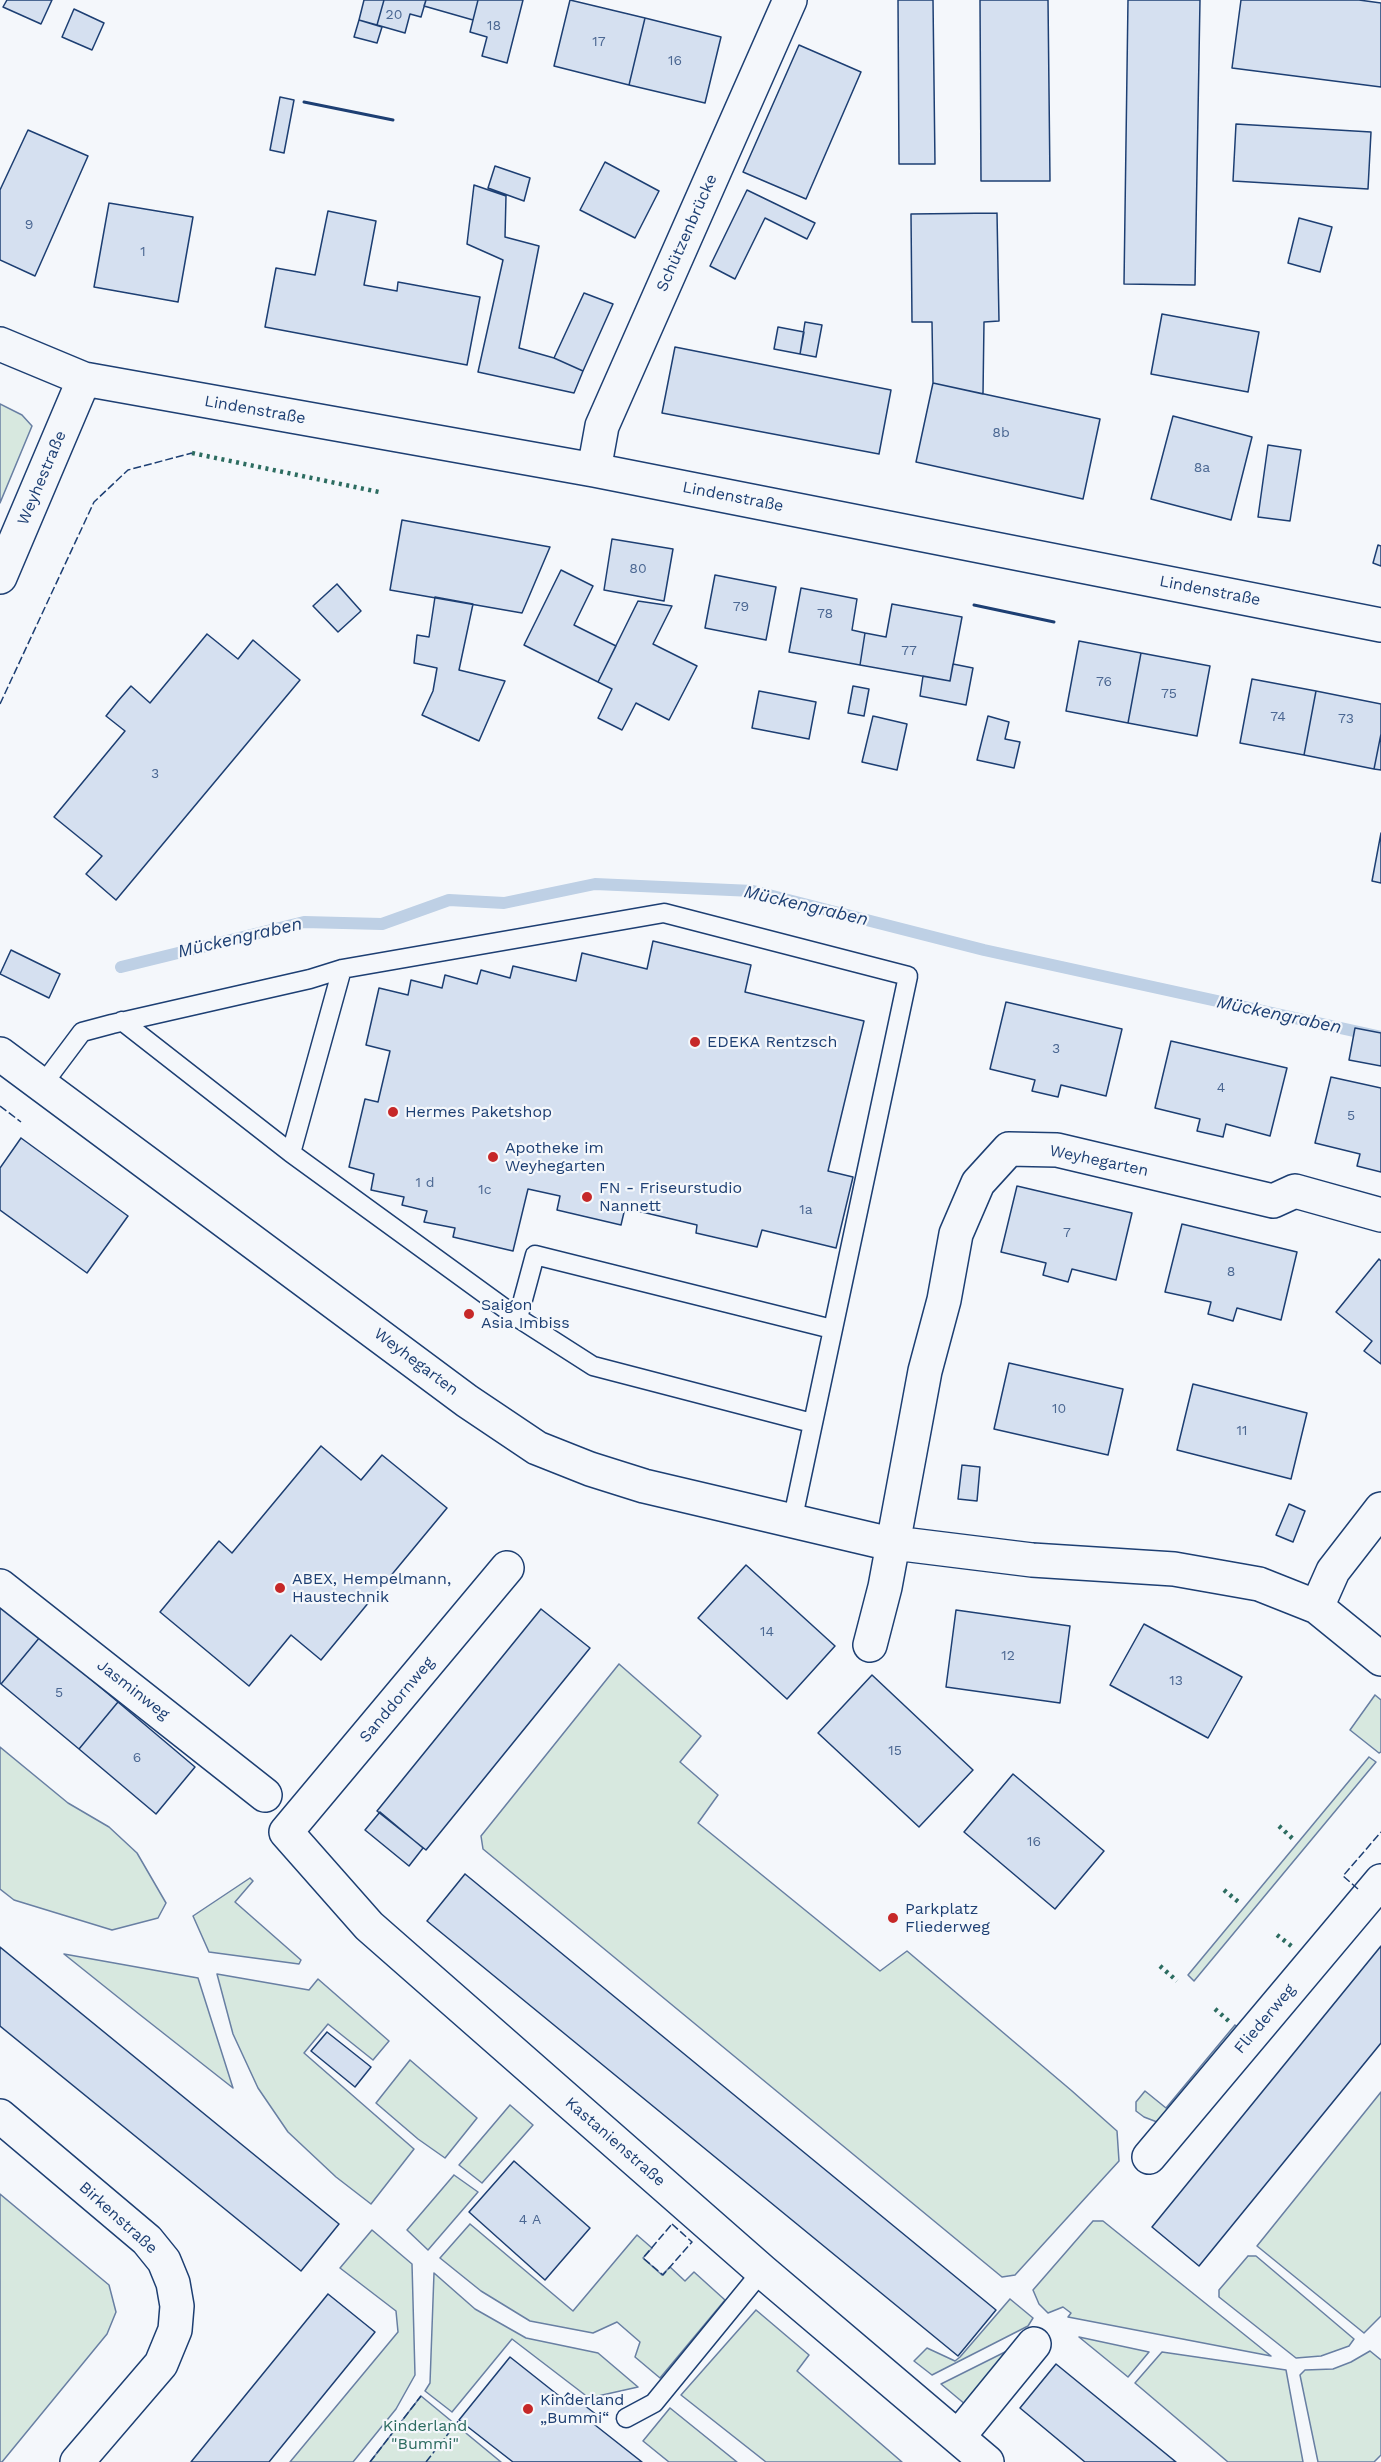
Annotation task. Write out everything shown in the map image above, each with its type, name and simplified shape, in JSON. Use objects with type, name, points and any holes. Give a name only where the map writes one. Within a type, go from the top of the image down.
[{"type":"street","name":"Schützenbrücke","points":[[594,470],[602,426],[790,0]]},
{"type":"street","name":"Lindenstraße","points":[[0,344],[84,379],[594,470],[1381,625]]},
{"type":"street","name":"Weyhestraße","points":[[0,577],[84,379]]},
{"type":"street","name":"Weyhegarten","points":[[0,1054],[467,1401],[537,1448],[590,1469],[644,1486],[792,1522],[893,1543],[1032,1560],[1174,1569],[1259,1584],[1317,1607],[1381,1659]]},
{"type":"street","name":"Weyhegarten","points":[[870,1645],[893,1543],[925,1371],[944,1300],[956,1234],[978,1183],[1009,1149],[1057,1150],[1273,1201],[1295,1191],[1381,1215]]},
{"type":"street","points":[[1317,1607],[1333,1571],[1381,1509]]},
{"type":"street","name":"Sanddornweg","points":[[286,1832],[507,1568]]},
{"type":"street","name":"Jasminweg","points":[[0,1586],[265,1795]]},
{"type":"street","name":"Kastanienstraße","points":[[286,1832],[369,1926],[762,2271],[987,2462]]},
{"type":"street","name":"Fliederweg","points":[[1149,2157],[1381,1881]]},
{"type":"street","name":"Birkenstraße","points":[[0,2116],[147,2240],[164,2261],[174,2283],[177,2306],[175,2330],[161,2364],[77,2462]]},
{"type":"street","points":[[958,2437],[1034,2344]]},
{"type":"lane","points":[[43,1084],[82,1032],[310,979],[342,969],[664,913],[908,976],[792,1522]]},
{"type":"lane","points":[[291,1153],[342,969]]},
{"type":"lane","points":[[122,1021],[291,1153],[518,1318],[594,1366],[812,1423]]},
{"type":"lane","points":[[518,1318],[535,1256],[832,1329]]},
{"type":"lane","points":[[626,2418],[654,2403],[762,2271]]},
{"type":"green space","points":[[0,404],[22,415],[32,426],[0,503]]},
{"type":"green space","points":[[619,1664],[701,1736],[680,1762],[718,1795],[698,1823],[880,1971],[907,1951],[1117,2131],[1119,2161],[1015,2275],[1002,2277],[483,1849],[481,1836]]},
{"type":"green space","points":[[1375,1695],[1381,1700],[1381,1752],[1379,1753],[1350,1730]]},
{"type":"green space","points":[[0,1747],[68,1803],[109,1827],[137,1853],[166,1903],[158,1918],[112,1930],[14,1900],[0,1889]]},
{"type":"green space","points":[[1369,1757],[1376,1762],[1194,1981],[1188,1975]]},
{"type":"green space","points":[[250,1878],[253,1881],[235,1902],[301,1960],[299,1964],[209,1952],[193,1916]]},
{"type":"green space","points":[[64,1954],[198,1978],[233,2088],[139,2014]]},
{"type":"green space","points":[[217,1974],[309,1990],[318,1979],[389,2041],[373,2060],[328,2024],[304,2053],[414,2149],[371,2204],[336,2177],[288,2132],[258,2088],[233,2034]]},
{"type":"green space","points":[[1235,2025],[1245,2032],[1157,2122],[1136,2111],[1136,2102],[1145,2091],[1166,2108]]},
{"type":"green space","points":[[410,2060],[477,2118],[445,2158],[418,2139],[376,2103]]},
{"type":"green space","points":[[1381,2092],[1381,2316],[1364,2333],[1257,2246]]},
{"type":"green space","points":[[510,2105],[533,2125],[482,2183],[459,2165]]},
{"type":"green space","points":[[454,2175],[478,2192],[428,2250],[407,2230]]},
{"type":"green space","points":[[0,2194],[109,2285],[116,2312],[107,2334],[2,2462],[0,2462]]},
{"type":"green space","points":[[1093,2221],[1103,2221],[1271,2356],[1068,2317],[1071,2313],[1063,2307],[1048,2313],[1039,2304],[1033,2290]]},
{"type":"green space","points":[[470,2224],[573,2311],[637,2235],[652,2248],[643,2258],[662,2275],[670,2267],[685,2281],[694,2272],[725,2300],[660,2378],[635,2357],[640,2342],[617,2322],[593,2333],[530,2321],[481,2291],[440,2258]]},
{"type":"green space","points":[[372,2230],[412,2264],[415,2375],[396,2409],[353,2462],[290,2462],[398,2332],[396,2311],[340,2268]]},
{"type":"green space","points":[[1248,2256],[1256,2256],[1354,2339],[1349,2346],[1321,2356],[1296,2358],[1219,2297],[1219,2290]]},
{"type":"green space","points":[[434,2273],[475,2309],[526,2338],[598,2353],[638,2387],[589,2398],[512,2339],[452,2412],[425,2391],[430,2383]]},
{"type":"green space","points":[[1010,2299],[1033,2318],[1028,2326],[932,2375],[914,2361],[927,2348],[955,2361]]},
{"type":"green space","points":[[756,2310],[809,2355],[797,2371],[902,2462],[766,2462],[681,2395]]},
{"type":"green space","points":[[1079,2337],[1149,2352],[1128,2377]]},
{"type":"green space","points":[[1017,2346],[966,2405],[941,2384]]},
{"type":"green space","points":[[1370,2351],[1381,2360],[1381,2455],[1374,2462],[1318,2462],[1300,2375],[1305,2370],[1333,2369]]},
{"type":"green space","points":[[1162,2352],[1286,2370],[1303,2462],[1228,2462],[1135,2383]]},
{"type":"green space","name":"Kinderland \"Bummi\"","points":[[421,2396],[501,2462],[370,2462]]},
{"type":"green space","points":[[670,2408],[737,2462],[669,2462],[643,2441]]},
{"type":"building","points":[[7,0],[52,0],[41,24],[3,7]]},
{"type":"building","points":[[364,0],[384,0],[377,25],[359,20]]},
{"type":"building","points":[[384,0],[426,0],[421,17],[410,14],[405,33],[377,25]]},
{"type":"building","points":[[426,0],[478,0],[473,20],[424,6]]},
{"type":"building","points":[[478,0],[523,0],[507,63],[482,56],[487,37],[470,32]]},
{"type":"building","points":[[570,0],[645,18],[629,85],[554,66]]},
{"type":"building","points":[[898,0],[933,0],[935,164],[899,164]]},
{"type":"building","points":[[980,0],[1048,0],[1050,181],[981,181]]},
{"type":"building","points":[[1128,0],[1200,0],[1195,285],[1124,284]]},
{"type":"building","points":[[1241,0],[1359,0],[1381,3],[1381,87],[1232,68]]},
{"type":"building","points":[[74,9],[104,23],[92,50],[62,37]]},
{"type":"building","points":[[645,18],[721,37],[705,103],[629,85]]},
{"type":"building","points":[[359,20],[382,27],[377,43],[354,37]]},
{"type":"building","points":[[799,45],[861,72],[806,199],[743,172]]},
{"type":"building","points":[[280,97],[294,100],[284,153],[270,150]]},
{"type":"building","points":[[1236,124],[1371,132],[1368,189],[1233,181]]},
{"type":"building","points":[[28,130],[88,156],[35,276],[0,260],[0,190]]},
{"type":"building","points":[[605,162],[659,191],[635,238],[580,210]]},
{"type":"building","points":[[495,166],[530,178],[524,201],[488,188]]},
{"type":"building","points":[[474,185],[506,196],[505,237],[539,246],[519,348],[554,358],[583,371],[574,393],[478,372],[503,260],[467,244]]},
{"type":"building","points":[[747,190],[815,223],[807,239],[765,218],[735,279],[710,266]]},
{"type":"building","points":[[109,203],[193,217],[178,302],[94,287]]},
{"type":"building","points":[[328,211],[376,221],[364,285],[397,291],[398,282],[480,297],[467,365],[265,327],[276,268],[315,275]]},
{"type":"building","points":[[997,213],[999,321],[984,322],[983,394],[933,383],[932,322],[912,322],[911,214]]},
{"type":"building","points":[[1299,218],[1332,227],[1320,272],[1288,263]]},
{"type":"building","points":[[584,293],[613,304],[583,371],[554,358]]},
{"type":"building","points":[[1162,314],[1259,332],[1248,392],[1151,374]]},
{"type":"building","points":[[805,322],[822,325],[816,357],[800,354]]},
{"type":"building","points":[[778,327],[804,332],[800,354],[774,349]]},
{"type":"building","points":[[675,347],[891,390],[879,454],[662,413]]},
{"type":"building","points":[[933,383],[1100,419],[1083,499],[916,462]]},
{"type":"building","points":[[1173,416],[1252,437],[1231,520],[1151,499]]},
{"type":"building","points":[[1268,445],[1301,450],[1290,521],[1258,517]]},
{"type":"building","points":[[402,520],[550,547],[522,613],[390,590]]},
{"type":"building","points":[[612,539],[673,549],[664,601],[604,590]]},
{"type":"building","points":[[1378,545],[1381,546],[1381,566],[1373,563]]},
{"type":"building","points":[[561,570],[593,586],[574,625],[616,646],[598,682],[524,645]]},
{"type":"building","points":[[715,575],[776,587],[766,640],[705,628]]},
{"type":"building","points":[[337,584],[361,611],[338,632],[313,606]]},
{"type":"building","points":[[801,588],[857,599],[852,630],[865,633],[860,665],[789,652]]},
{"type":"building","points":[[435,597],[473,604],[459,670],[505,681],[479,741],[422,715],[433,691],[437,668],[414,663],[417,635],[429,637]]},
{"type":"building","points":[[638,601],[672,606],[653,644],[697,666],[669,720],[636,703],[622,730],[598,718],[612,689],[598,682]]},
{"type":"building","points":[[892,604],[962,617],[950,681],[860,665],[865,633],[886,637]]},
{"type":"building","points":[[207,634],[238,659],[253,640],[300,680],[116,900],[86,874],[102,856],[54,817],[125,731],[106,716],[118,701],[131,686],[150,703]]},
{"type":"building","points":[[1079,641],[1141,653],[1128,723],[1066,711]]},
{"type":"building","points":[[1141,653],[1210,666],[1197,736],[1128,723]]},
{"type":"building","points":[[953,664],[973,668],[966,705],[920,696],[923,676],[950,681]]},
{"type":"building","points":[[1252,679],[1316,691],[1304,755],[1240,743]]},
{"type":"building","points":[[853,686],[869,689],[864,716],[848,713]]},
{"type":"building","points":[[759,691],[816,702],[809,739],[752,728]]},
{"type":"building","points":[[1316,691],[1381,704],[1381,734],[1374,769],[1304,755]]},
{"type":"building","points":[[873,716],[907,724],[897,770],[862,762]]},
{"type":"building","points":[[988,716],[1009,722],[1005,739],[1020,742],[1014,768],[977,760]]},
{"type":"building","points":[[1381,734],[1381,770],[1374,769]]},
{"type":"building","points":[[1381,833],[1381,883],[1372,881]]},
{"type":"building","points":[[653,941],[751,965],[745,992],[864,1021],[828,1171],[853,1177],[836,1248],[762,1230],[757,1247],[696,1233],[697,1225],[625,1208],[621,1225],[557,1210],[560,1196],[528,1189],[513,1251],[453,1237],[455,1228],[424,1222],[427,1211],[402,1205],[404,1197],[371,1190],[374,1174],[349,1167],[365,1099],[378,1102],[390,1051],[366,1045],[379,988],[408,995],[411,980],[442,988],[445,975],[477,984],[481,970],[510,978],[513,966],[576,981],[582,953],[647,969]]},
{"type":"building","points":[[11,950],[60,974],[49,998],[0,974]]},
{"type":"building","points":[[1006,1002],[1122,1029],[1106,1096],[1061,1085],[1058,1097],[1032,1091],[1035,1080],[990,1069]]},
{"type":"building","points":[[1355,1028],[1381,1033],[1381,1066],[1349,1060]]},
{"type":"building","points":[[1171,1041],[1287,1068],[1270,1136],[1226,1124],[1223,1137],[1197,1131],[1200,1119],[1155,1108]]},
{"type":"building","points":[[1331,1077],[1381,1088],[1381,1172],[1357,1166],[1360,1154],[1315,1143]]},
{"type":"building","points":[[21,1138],[128,1216],[87,1273],[0,1210],[0,1168]]},
{"type":"building","points":[[1017,1186],[1132,1213],[1116,1280],[1072,1269],[1068,1282],[1043,1275],[1046,1263],[1001,1252]]},
{"type":"building","points":[[1182,1224],[1297,1252],[1281,1320],[1237,1308],[1233,1321],[1208,1314],[1211,1302],[1165,1292]]},
{"type":"building","points":[[1379,1259],[1381,1261],[1381,1364],[1364,1351],[1372,1341],[1336,1312]]},
{"type":"building","points":[[1009,1363],[1123,1389],[1108,1455],[994,1429]]},
{"type":"building","points":[[1193,1384],[1307,1413],[1291,1479],[1177,1450]]},
{"type":"building","name":"ABEX, Hempelmann, Haustechnik","points":[[321,1446],[361,1480],[382,1455],[447,1508],[321,1660],[291,1635],[249,1686],[160,1612],[219,1541],[232,1553]]},
{"type":"building","points":[[962,1465],[980,1467],[977,1501],[958,1499]]},
{"type":"building","points":[[1289,1504],[1305,1511],[1293,1542],[1276,1535]]},
{"type":"building","points":[[746,1565],[835,1646],[787,1699],[698,1618]]},
{"type":"building","points":[[0,1603],[40,1637],[1,1684],[0,1683]]},
{"type":"building","points":[[541,1609],[590,1648],[426,1850],[377,1811]]},
{"type":"building","points":[[956,1610],[1070,1626],[1060,1703],[946,1687]]},
{"type":"building","points":[[1144,1624],[1242,1677],[1208,1738],[1110,1685]]},
{"type":"building","points":[[40,1637],[118,1702],[79,1749],[1,1684]]},
{"type":"building","points":[[872,1675],[973,1770],[919,1827],[818,1733]]},
{"type":"building","points":[[118,1702],[195,1767],[156,1814],[79,1749]]},
{"type":"building","points":[[1013,1774],[1104,1851],[1055,1909],[964,1832]]},
{"type":"building","points":[[380,1812],[423,1848],[409,1866],[365,1830]]},
{"type":"building","points":[[465,1874],[996,2310],[958,2356],[427,1921]]},
{"type":"building","points":[[1381,1946],[1381,2043],[1199,2266],[1152,2227]]},
{"type":"building","points":[[0,1947],[339,2224],[301,2271],[0,2026]]},
{"type":"building","points":[[327,2032],[371,2067],[355,2087],[311,2051]]},
{"type":"building","points":[[514,2161],[590,2228],[545,2280],[469,2212]]},
{"type":"building","points":[[328,2294],[375,2332],[269,2462],[191,2462]]},
{"type":"building","name":"Kinderland „Bummi“","points":[[510,2357],[563,2399],[568,2393],[601,2418],[595,2425],[642,2462],[513,2462],[459,2420]]},
{"type":"building","points":[[1056,2364],[1176,2462],[1085,2462],[1020,2408]]},
{"type":"waterway","name":"Mückengraben","points":[[121,967],[304,922],[382,924],[449,900],[504,903],[595,884],[753,891],[984,950],[1381,1037]]},
{"type":"hedge","points":[[192,453],[379,492]]},
{"type":"hedge","points":[[1279,1826],[1293,1839]]},
{"type":"hedge","points":[[1224,1890],[1241,1904]]},
{"type":"hedge","points":[[1277,1935],[1294,1948]]},
{"type":"hedge","points":[[1160,1966],[1177,1981]]},
{"type":"hedge","points":[[1215,2009],[1231,2023]]},
{"type":"fence","points":[[0,704],[94,502],[128,470],[192,453]]},
{"type":"fence","points":[[0,1106],[21,1122]]},
{"type":"fence","points":[[1358,1889],[1343,1876],[1381,1832]]},
{"type":"fence","points":[[672,2224],[692,2242],[663,2275],[643,2258],[672,2224]]},
{"type":"fence","points":[[370,2462],[421,2396]]},
{"type":"fence","points":[[426,2462],[459,2420]]},
{"type":"wall","points":[[304,102],[393,120]]},
{"type":"wall","points":[[974,605],[1054,622]]},
{"type":"place","name":"EDEKA Rentzsch","points":[[695,1042]]},
{"type":"place","name":"Hermes Paketshop","points":[[393,1112]]},
{"type":"place","name":"Apotheke im Weyhegarten","points":[[493,1157]]},
{"type":"place","name":"FN - Friseurstudio Nannett","points":[[587,1197]]},
{"type":"place","name":"Saigon Asia Imbiss","points":[[469,1314]]},
{"type":"place","name":"ABEX, Hempelmann, Haustechnik","points":[[280,1588]]},
{"type":"place","name":"Parkplatz Fliederweg","points":[[893,1918]]},
{"type":"place","name":"Kinderland „Bummi“","points":[[528,2409]]}]
